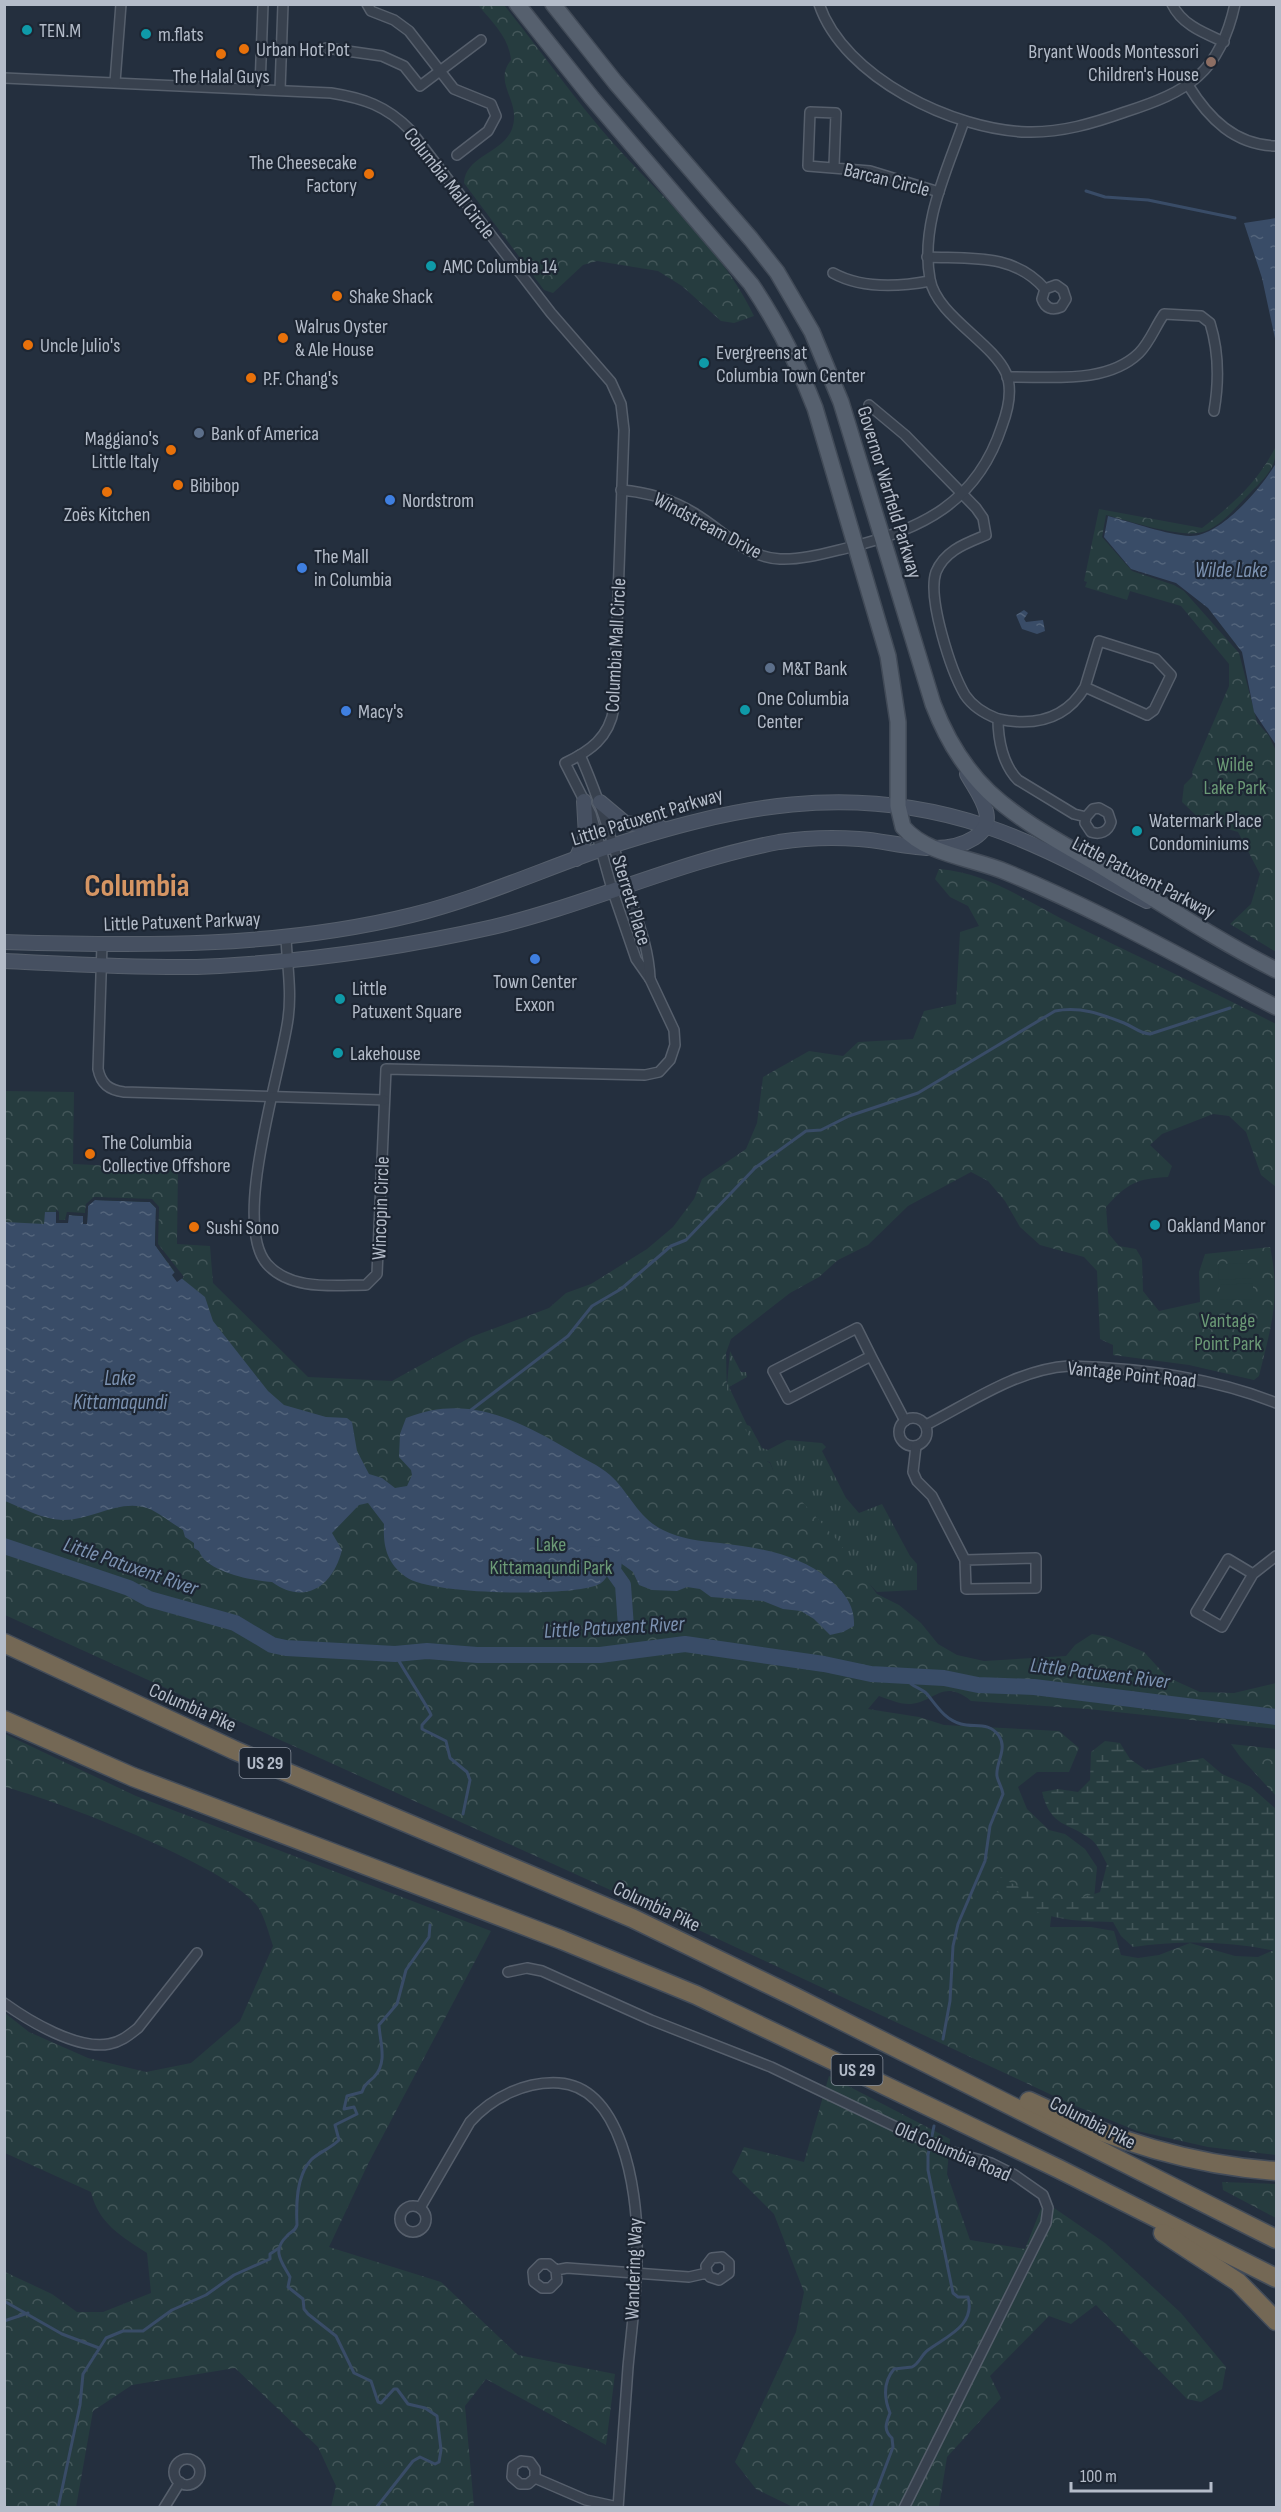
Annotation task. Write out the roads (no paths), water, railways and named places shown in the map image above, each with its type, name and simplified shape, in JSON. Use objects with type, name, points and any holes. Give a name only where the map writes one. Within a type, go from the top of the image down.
[{"type":"highway","name":"Columbia Pike","points":[[4,1643],[234,1750],[632,1918],[914,2056],[1276,2239]]},
{"type":"highway","name":"US 29","points":[[4,1720],[133,1776],[685,1990],[776,2031],[1276,2278]]},
{"type":"highway","points":[[914,2056],[1022,2098],[1105,2134],[1144,2147],[1206,2163],[1276,2170]]},
{"type":"highway","points":[[1059,2169],[1238,2282],[1276,2321]]},
{"type":"main road","points":[[517,4],[592,98],[729,256],[770,312],[801,372],[815,408],[881,625],[894,685],[898,722],[897,806],[903,827],[934,849],[967,842],[975,838],[984,826],[985,804],[958,755]]},
{"type":"main road","name":"Governor Warfield Parkway","points":[[553,4],[615,82],[752,240],[789,291],[827,363],[933,704],[958,755],[971,774],[1007,808],[1189,922]]},
{"type":"main road","points":[[576,859],[586,836],[584,801]]},
{"type":"main road","points":[[600,802],[625,823],[671,827]]},
{"type":"main road","name":"Little Patuxent Parkway","points":[[4,942],[102,945],[196,944],[285,937],[363,926],[424,912],[671,827],[744,809],[832,802],[897,806],[984,826],[1056,855],[1189,922],[1276,970]]},
{"type":"main road","points":[[4,961],[197,966],[287,960],[366,950],[464,933],[541,913],[716,856],[810,838],[860,839],[934,849],[971,859],[1032,884],[1276,1006]]},
{"type":"street","points":[[115,82],[121,4]]},
{"type":"street","points":[[260,88],[263,4]]},
{"type":"street","points":[[280,90],[283,4]]},
{"type":"street","points":[[366,4],[371,11],[394,20],[409,31],[438,72],[454,89],[488,101],[495,111],[491,128],[457,155]]},
{"type":"street","points":[[819,4],[831,31],[858,62],[904,93],[964,121],[1005,130],[1058,130],[1096,122],[1161,100],[1188,85],[1204,72],[1224,42],[1235,4]]},
{"type":"street","points":[[1172,4],[1176,13],[1190,26],[1224,42]]},
{"type":"street","points":[[326,48],[382,56],[404,66],[420,86],[481,40]]},
{"type":"street","name":"Columbia Mall Circle","points":[[4,78],[331,93],[368,100],[397,117],[410,130],[527,282],[603,370],[617,391],[621,404],[624,430],[614,708],[612,719],[602,738],[580,756],[564,763]]},
{"type":"street","points":[[1188,85],[1203,108],[1224,130],[1246,141],[1276,146]]},
{"type":"street","name":"Barcan Circle","points":[[834,166],[836,113],[810,112],[808,166],[834,166],[884,174],[939,192]]},
{"type":"street","points":[[964,121],[939,192],[929,234],[927,257],[930,281],[950,311],[1000,364],[1007,377],[1085,375],[1110,370],[1139,353],[1164,314],[1201,316],[1210,323],[1217,361],[1218,390],[1214,411]]},
{"type":"street","points":[[927,257],[1007,262],[1031,274],[1045,289]]},
{"type":"street","points":[[833,273],[856,283],[898,285],[930,281]]},
{"type":"street","name":"Windstream Drive","points":[[621,490],[648,493],[680,506],[759,555],[797,558],[857,546],[923,524],[961,495],[988,460],[997,440],[1007,412],[1007,377]]},
{"type":"street","points":[[869,405],[924,453],[983,518],[987,535],[957,548],[943,560],[934,584],[934,607],[956,676],[966,696],[984,713],[998,719],[1030,723],[1043,721],[1070,704],[1084,687],[1099,641],[1156,659],[1171,675],[1154,710],[1147,715],[1084,687]]},
{"type":"street","points":[[998,719],[998,736],[1011,773],[1018,780],[1074,814],[1086,817]]},
{"type":"street","name":"Sterrett Place","points":[[580,756],[600,802],[612,889],[636,959],[650,979],[675,1038],[674,1051],[665,1066]]},
{"type":"street","name":"Sterrett Place","points":[[564,763],[626,885],[649,955],[650,979]]},
{"type":"street","name":"Wincopin Circle","points":[[285,937],[288,1019],[259,1146],[255,1239],[259,1252],[272,1269],[288,1279],[313,1285],[366,1285],[377,1274],[386,1069],[395,1067],[645,1075],[659,1072],[665,1066]]},
{"type":"street","points":[[102,945],[98,1069],[105,1085],[124,1092],[384,1100]]},
{"type":"street","points":[[871,1356],[788,1399],[773,1371],[857,1328],[904,1420],[899,1432],[900,1438],[910,1446],[916,1446],[927,1438],[926,1425],[917,1418],[904,1420]]},
{"type":"street","name":"Vantage Point Road","points":[[926,1425],[1024,1375],[1051,1367],[1069,1365],[1182,1378],[1257,1395],[1276,1403]]},
{"type":"street","points":[[916,1446],[913,1472],[917,1481],[932,1496],[965,1560],[966,1589],[1036,1588],[1036,1558],[965,1560]]},
{"type":"street","points":[[1253,1574],[1228,1559],[1196,1612],[1222,1627],[1253,1574],[1276,1556]]},
{"type":"street","points":[[4,2003],[53,2031],[93,2044],[107,2045],[126,2038],[138,2028],[197,1953]]},
{"type":"street","name":"Old Columbia Road","points":[[508,1972],[527,1968],[542,1971],[651,2020],[771,2067],[942,2149],[991,2163],[1013,2174],[1043,2195],[1048,2215],[904,2508]]},
{"type":"street","name":"Wandering Way","points":[[420,2208],[461,2134],[480,2110],[502,2096],[529,2087],[568,2084],[580,2088],[600,2103],[614,2127],[634,2200],[637,2241],[618,2507]]},
{"type":"street","points":[[556,2270],[578,2268],[636,2271],[689,2277],[707,2273]]},
{"type":"street","points":[[535,2478],[586,2500],[618,2507]]},
{"type":"street","points":[[164,2508],[180,2482]]},
{"type":"water","points":[[1276,218],[1276,343],[1262,278],[1244,223]]},
{"type":"water","name":"Wilde Lake","points":[[1276,463],[1276,745],[1254,712],[1242,652],[1208,608],[1176,583],[1131,569],[1104,537],[1108,516],[1171,533],[1190,536],[1202,534],[1227,519],[1239,508]]},
{"type":"water","points":[[1024,610],[1028,613],[1024,619],[1026,622],[1043,620],[1045,631],[1037,634],[1022,629],[1016,615]]},
{"type":"water","name":"Lake Kittamaqundi","points":[[94,1200],[150,1202],[156,1208],[155,1245],[175,1273],[205,1297],[213,1321],[268,1391],[284,1405],[326,1417],[347,1418],[352,1422],[357,1451],[369,1474],[382,1478],[395,1488],[407,1486],[412,1475],[411,1470],[399,1457],[400,1434],[406,1418],[428,1411],[450,1408],[471,1409],[512,1420],[601,1468],[617,1482],[647,1519],[663,1530],[676,1536],[750,1547],[778,1554],[818,1571],[830,1580],[848,1600],[853,1612],[854,1626],[830,1635],[814,1619],[801,1611],[783,1609],[763,1601],[711,1597],[700,1589],[687,1587],[677,1591],[652,1590],[639,1585],[633,1572],[615,1559],[603,1581],[582,1589],[531,1592],[470,1591],[420,1583],[399,1572],[390,1560],[385,1546],[384,1524],[368,1503],[359,1505],[332,1533],[342,1550],[332,1574],[316,1588],[306,1592],[296,1592],[284,1589],[272,1582],[254,1580],[220,1570],[203,1558],[194,1548],[194,1543],[185,1537],[183,1530],[152,1510],[141,1506],[118,1507],[84,1517],[62,1520],[40,1515],[5,1501],[5,1222],[44,1224],[45,1212],[56,1212],[56,1222],[68,1223],[68,1215],[83,1216],[87,1223],[88,1205]]},
{"type":"waterway","points":[[1086,191],[1105,197],[1148,200],[1235,218]]},
{"type":"waterway","points":[[471,1410],[568,1336],[592,1306],[621,1289],[671,1246],[686,1240],[755,1168],[806,1131],[821,1130],[849,1116],[918,1093],[1055,1011],[1090,1012],[1150,1034],[1230,1008]]},
{"type":"waterway","name":"Little Patuxent River","points":[[4,1546],[129,1588],[149,1599],[235,1623],[272,1645],[286,1648],[395,1654],[427,1651],[477,1655],[600,1655],[685,1644],[824,1664],[871,1674],[944,1678],[978,1685],[1034,1687],[1276,1717]]},
{"type":"waterway","points":[[594,1554],[614,1559],[613,1571],[623,1585],[626,1627]]},
{"type":"waterway","points":[[395,1654],[431,1715],[422,1725],[422,1729],[446,1741],[450,1758],[467,1772],[470,1780],[463,1814]]},
{"type":"waterway","points":[[906,1677],[910,1683],[927,1694],[941,1712],[950,1719],[961,1724],[991,1728],[999,1736],[1002,1746],[997,1771],[1003,1794],[990,1826],[985,1861],[958,1924],[953,1946],[950,2001],[943,2039]]},
{"type":"waterway","points":[[376,2508],[413,2461],[420,2457],[435,2464],[439,2462],[441,2450],[437,2416],[425,2408],[408,2404],[397,2389],[394,2389],[381,2403],[378,2402],[371,2381],[354,2373],[336,2336],[308,2314],[304,2309],[303,2299],[288,2287],[290,2277],[279,2252],[282,2241],[297,2225],[298,2191],[302,2174],[314,2157],[339,2140],[335,2125],[357,2114],[354,2107],[344,2109],[347,2096],[362,2092],[381,2065],[379,2025],[397,2004],[406,1970],[429,1937],[430,1925]]},
{"type":"waterway","points":[[870,2508],[893,2447],[892,2438],[886,2426],[890,2413],[886,2390],[890,2374],[894,2369],[915,2365],[928,2350],[957,2330],[968,2316],[968,2297],[958,2297],[953,2293],[928,2170],[928,2155],[934,2126]]},
{"type":"waterway","points":[[58,2508],[80,2405],[83,2374],[106,2338],[123,2331],[143,2331],[172,2310],[206,2295],[234,2275],[270,2259],[270,2254],[279,2248]]},
{"type":"waterway","points":[[4,2301],[62,2334],[99,2348]]},
{"type":"waterway","points":[[4,2321],[28,2313]]},
{"type":"place","name":"TEN.M","points":[[27,30]]},
{"type":"place","name":"m.flats","points":[[146,34]]},
{"type":"place","name":"Urban Hot Pot","points":[[244,49]]},
{"type":"place","name":"The Halal Guys","points":[[221,54]]},
{"type":"place","name":"Bryant Woods Montessori Children's House","points":[[1211,62]]},
{"type":"place","name":"The Cheesecake Factory","points":[[369,174]]},
{"type":"place","name":"AMC Columbia 14","points":[[431,266]]},
{"type":"place","name":"Shake Shack","points":[[337,296]]},
{"type":"place","name":"Walrus Oyster & Ale House","points":[[283,338]]},
{"type":"place","name":"Uncle Julio's","points":[[28,345]]},
{"type":"place","name":"Evergreens at Columbia Town Center","points":[[704,363]]},
{"type":"place","name":"P.F. Chang's","points":[[251,378]]},
{"type":"place","name":"Bank of America","points":[[199,433]]},
{"type":"place","name":"Maggiano's Little Italy","points":[[171,450]]},
{"type":"place","name":"Bibibop","points":[[178,485]]},
{"type":"place","name":"Zoës Kitchen","points":[[107,492]]},
{"type":"place","name":"Nordstrom","points":[[390,500]]},
{"type":"place","name":"The Mall in Columbia","points":[[302,568]]},
{"type":"place","name":"M&T Bank","points":[[770,668]]},
{"type":"place","name":"One Columbia Center","points":[[745,710]]},
{"type":"place","name":"Macy's","points":[[346,711]]},
{"type":"place","name":"Watermark Place Condominiums","points":[[1137,831]]},
{"type":"place","name":"Town Center Exxon","points":[[535,959]]},
{"type":"place","name":"Little Patuxent Square","points":[[340,999]]},
{"type":"place","name":"Lakehouse","points":[[338,1053]]},
{"type":"place","name":"The Columbia Collective Offshore","points":[[90,1154]]},
{"type":"place","name":"Oakland Manor","points":[[1155,1225]]},
{"type":"place","name":"Sushi Sono","points":[[194,1227]]},
{"type":"district","name":"Columbia","points":[[137,885]]},
{"type":"park label","name":"Wilde Lake Park","points":[[1235,776]]},
{"type":"park label","name":"Vantage Point Park","points":[[1228,1332]]},
{"type":"park label","name":"Lake Kittamaqundi Park","points":[[551,1556]]}]
